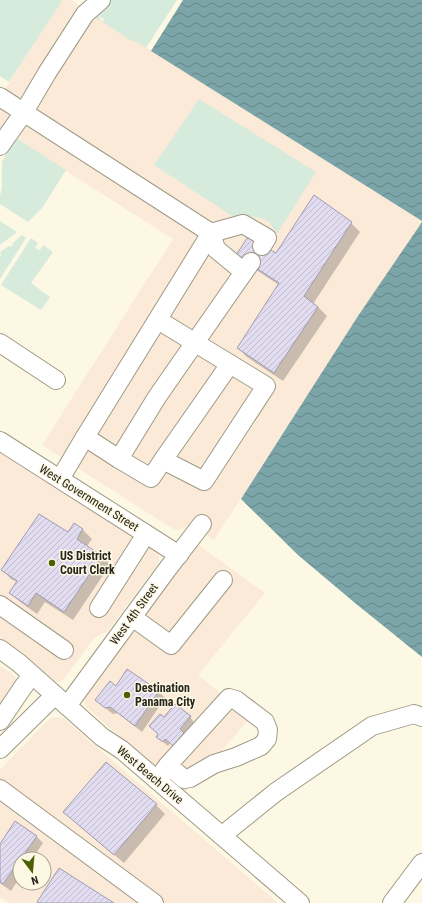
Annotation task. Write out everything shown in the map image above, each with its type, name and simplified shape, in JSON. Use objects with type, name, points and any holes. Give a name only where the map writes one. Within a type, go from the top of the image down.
[{"type":"street","points":[[0,146],[24,112],[88,7],[101,0]]},
{"type":"street","points":[[0,97],[211,233],[216,249],[248,267],[157,397],[119,459]]},
{"type":"street","points":[[60,479],[211,233],[243,224],[267,238],[262,246]]},
{"type":"street","points":[[158,320],[266,386],[204,481],[163,460]]},
{"type":"street","points":[[0,343],[56,380]]},
{"type":"street","points":[[85,437],[151,478],[230,364]]},
{"type":"street","name":"West Government Street","points":[[0,441],[179,555]]},
{"type":"street","name":"West 4th Street","points":[[0,749],[61,700],[132,617],[202,524]]},
{"type":"street","points":[[99,608],[146,534]]},
{"type":"street","points":[[132,617],[171,645],[223,580]]},
{"type":"street","points":[[0,605],[64,650]]},
{"type":"street","name":"West Beach Drive","points":[[0,648],[102,737],[122,750],[300,903]]},
{"type":"street","points":[[0,721],[32,675]]},
{"type":"street","points":[[157,780],[168,766],[229,698],[236,700],[265,722],[268,730],[267,739],[261,746],[236,757],[214,764],[190,778],[184,779],[168,766]]},
{"type":"street","points":[[222,836],[276,792],[372,726],[414,714],[422,717]]},
{"type":"street","points":[[0,789],[154,903]]},
{"type":"street","points":[[392,903],[422,863]]},
{"type":"shaded area","points":[[62,0],[71,0],[422,221],[214,540],[190,525],[176,530],[165,524],[42,445],[173,239],[0,129],[0,97]]},
{"type":"shaded area","points":[[0,449],[157,551],[159,556],[159,562],[108,631],[94,638],[60,682],[55,681],[24,654],[0,638]]},
{"type":"shaded area","points":[[197,544],[265,593],[198,675],[251,717],[185,793],[87,708],[84,702],[85,696],[180,565]]},
{"type":"shaded area","points":[[0,666],[11,673],[18,680],[0,709]]},
{"type":"shaded area","points":[[56,717],[63,718],[278,903],[10,903],[0,897],[0,770],[45,723]]},
{"type":"green space","points":[[0,0],[62,1],[9,82],[0,76]]},
{"type":"green space","points":[[177,0],[146,48],[139,43],[128,39],[103,22],[104,19],[100,17],[98,20],[94,17],[108,1]]},
{"type":"green space","points":[[199,99],[316,172],[277,234],[269,222],[261,218],[243,215],[235,218],[154,165]]},
{"type":"green space","points":[[16,138],[66,170],[42,208],[28,222],[0,204],[2,162]]},
{"type":"green space","points":[[0,221],[17,232],[0,245]]},
{"type":"green space","points":[[22,235],[26,238],[0,279],[0,252],[9,246],[11,247],[13,245],[12,244]]},
{"type":"green space","points":[[31,238],[38,243],[35,248],[40,250],[43,245],[53,252],[31,283],[50,297],[41,310],[1,285]]},
{"type":"water","points":[[183,0],[422,0],[422,221],[151,51]]},
{"type":"water","points":[[422,222],[422,657],[298,555],[241,499],[358,316]]},
{"type":"building","points":[[314,195],[352,222],[304,296],[318,307],[274,373],[237,348],[279,283],[236,255],[248,237],[276,253]]},
{"type":"building","name":"US District Court Clerk","points":[[39,514],[68,532],[74,523],[83,529],[77,539],[102,556],[64,612],[36,593],[28,606],[9,593],[17,581],[1,570]]},
{"type":"building","name":"Destination Panama City","points":[[127,669],[159,691],[135,726],[110,707],[105,708],[95,700],[110,681],[116,686]]},
{"type":"building","points":[[175,704],[191,716],[180,729],[184,733],[173,746],[165,739],[163,742],[156,737],[158,734],[149,726],[160,714],[164,717]]},
{"type":"building","points":[[106,762],[157,804],[114,855],[63,812]]},
{"type":"building","points":[[15,821],[37,836],[26,851],[12,851],[12,871],[3,884],[0,882],[0,844]]},
{"type":"building","points":[[59,868],[114,903],[37,902],[44,891],[52,891],[52,879]]},
{"type":"place","name":"US District Court Clerk","points":[[52,563]]},
{"type":"place","name":"Destination Panama City","points":[[127,695]]}]
